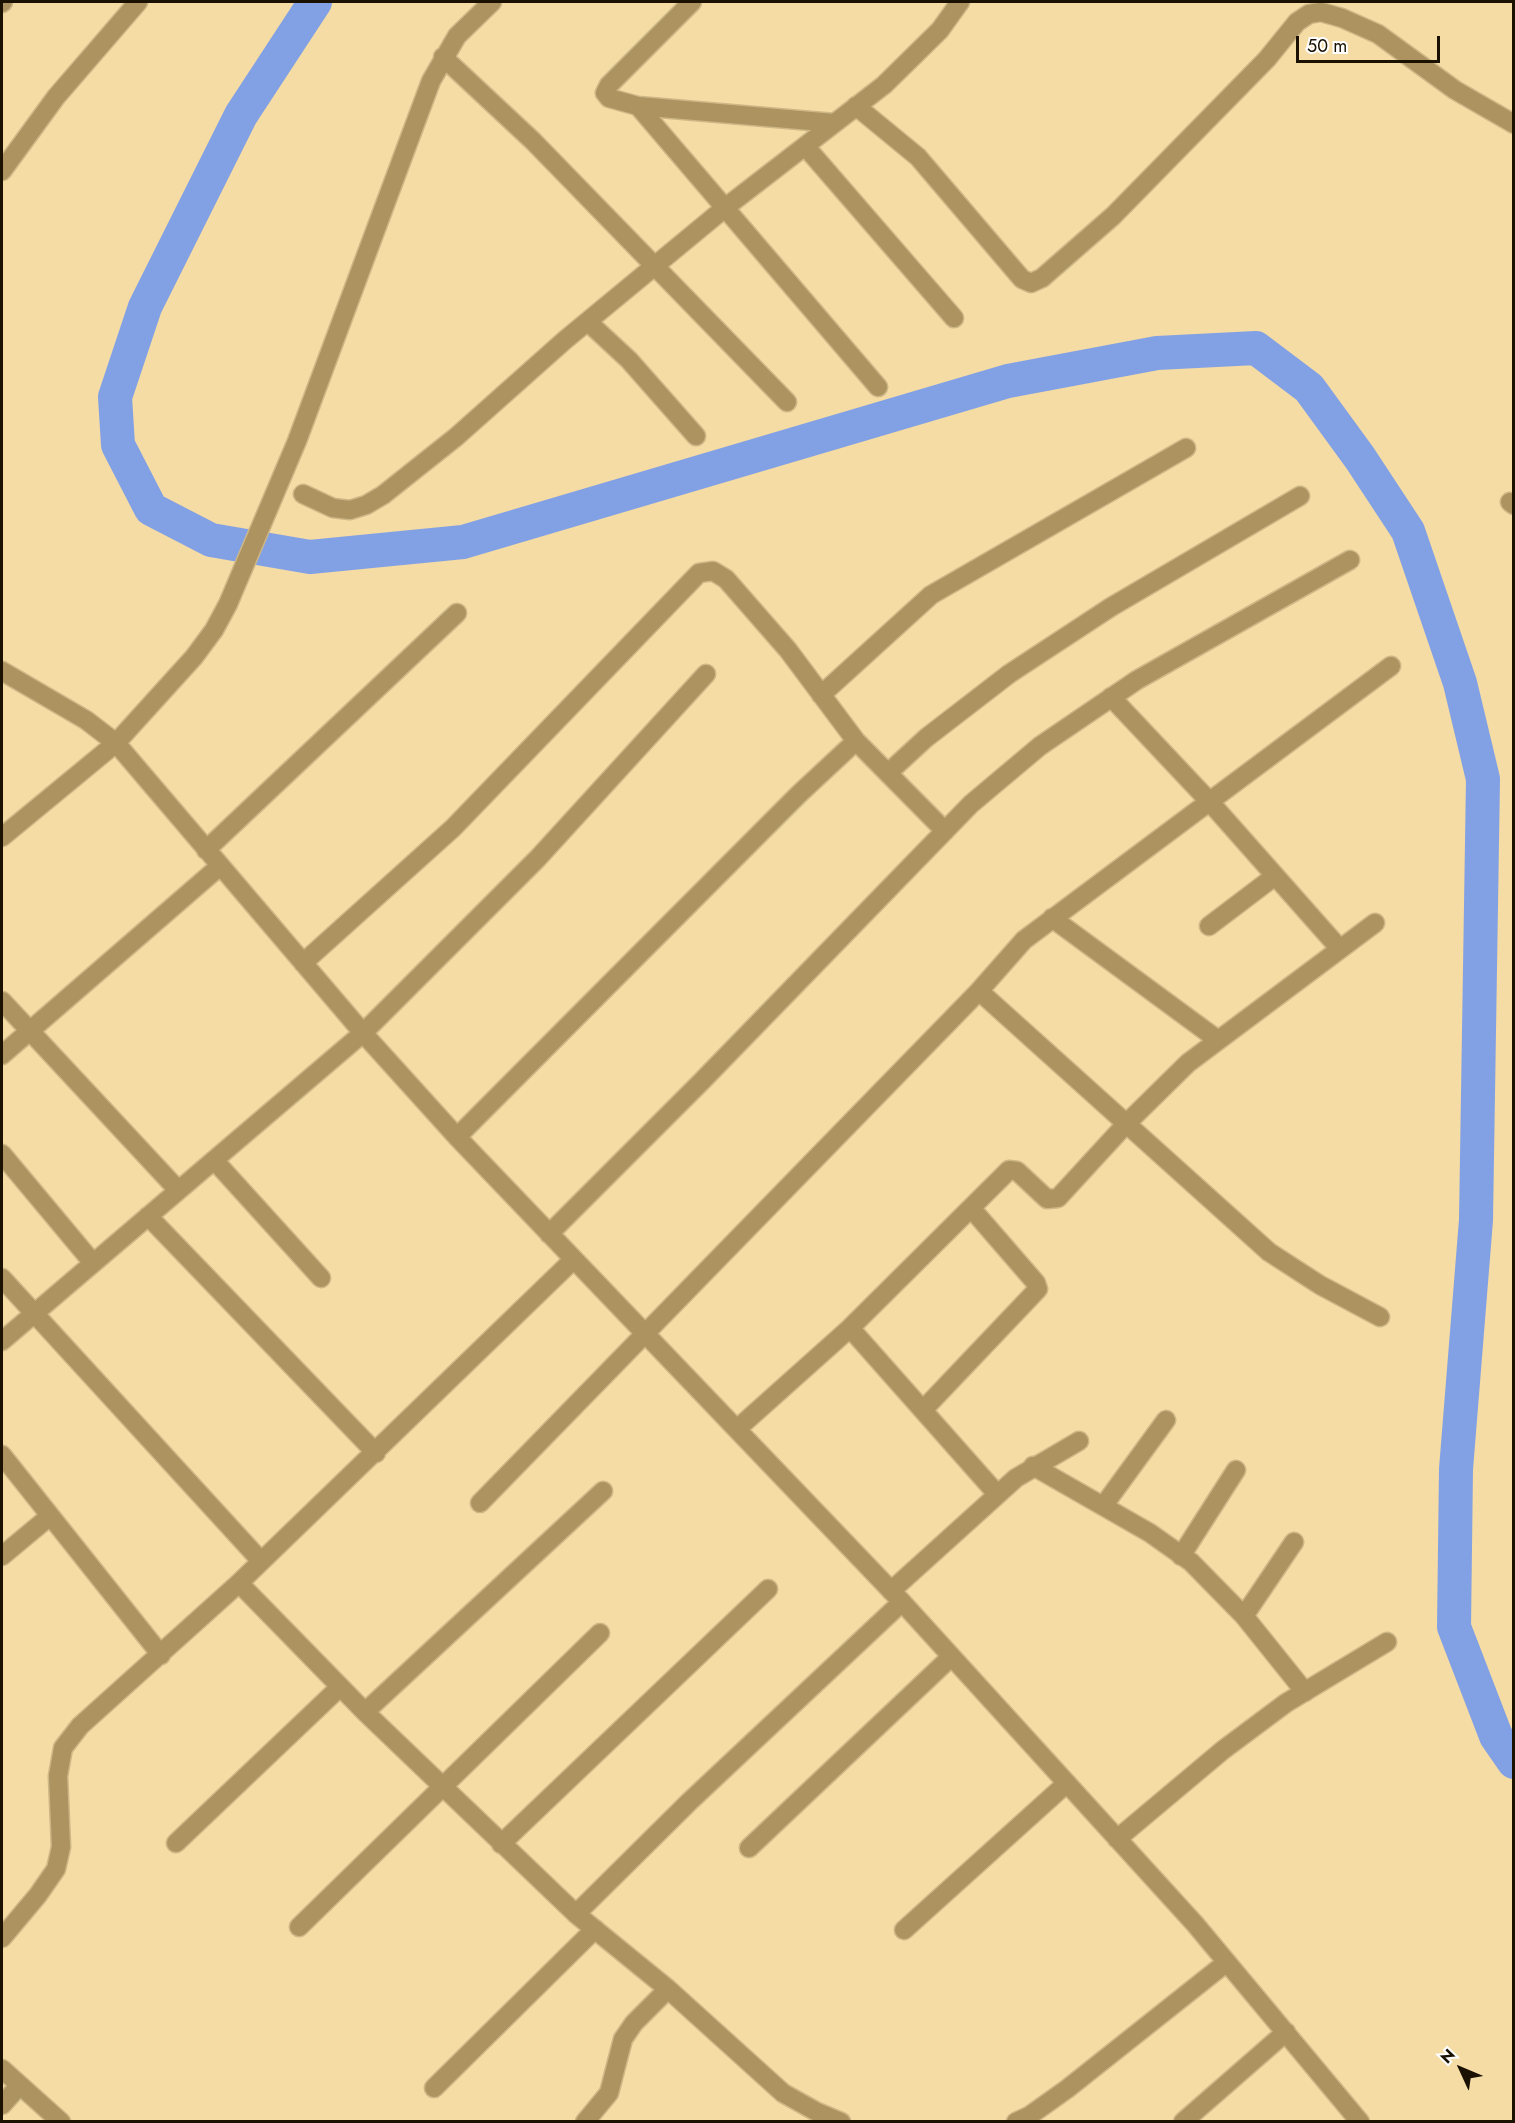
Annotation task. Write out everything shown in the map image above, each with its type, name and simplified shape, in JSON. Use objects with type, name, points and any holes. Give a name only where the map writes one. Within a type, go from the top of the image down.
[{"type":"street","points":[[2,169],[56,97],[138,2]]},
{"type":"street","points":[[2,837],[116,743],[194,657],[228,604],[297,441],[427,92],[443,57],[457,36],[492,2]]},
{"type":"street","points":[[692,2],[609,85],[605,93],[609,98],[638,106],[834,123]]},
{"type":"street","points":[[303,494],[333,508],[350,510],[366,505],[456,437],[588,322],[726,207],[856,106],[918,53],[940,30],[960,2]]},
{"type":"street","points":[[856,106],[918,157],[1022,279],[1031,283],[1042,278],[1113,216],[1260,66],[1297,22],[1309,14],[1321,12],[1342,18],[1378,34],[1455,90],[1514,124]]},
{"type":"street","points":[[443,57],[533,141],[787,402]]},
{"type":"street","points":[[638,106],[878,387]]},
{"type":"street","points":[[804,146],[954,318]]},
{"type":"street","points":[[588,322],[629,360],[696,436]]},
{"type":"street","points":[[821,695],[931,594],[1186,448]]},
{"type":"street","points":[[888,773],[926,738],[1009,674],[1111,607],[1300,496]]},
{"type":"street","points":[[549,1234],[701,1082],[971,804],[1040,746],[1111,697],[1350,560]]},
{"type":"street","points":[[303,963],[453,828],[699,573],[713,571],[726,579],[788,650],[856,741],[945,831]]},
{"type":"street","points":[[206,850],[457,613]]},
{"type":"street","points":[[480,1503],[979,991],[1024,940],[1391,666]]},
{"type":"street","points":[[2,671],[86,720],[116,743],[363,1033],[457,1137],[645,1336],[737,1429],[951,1657],[1227,1962],[1360,2121]]},
{"type":"street","points":[[2,1341],[363,1033],[538,858],[706,674]]},
{"type":"street","points":[[1111,697],[1209,801],[1340,949]]},
{"type":"street","points":[[457,1137],[798,795],[856,741]]},
{"type":"street","points":[[2,1055],[29,1029],[220,866]]},
{"type":"street","points":[[1209,926],[1275,876]]},
{"type":"street","points":[[1052,918],[1218,1040]]},
{"type":"street","points":[[737,1429],[850,1328],[1013,1168],[1047,1199],[1058,1198],[1126,1124],[1188,1063],[1375,923]]},
{"type":"street","points":[[979,991],[1269,1252],[1320,1285],[1380,1317]]},
{"type":"street","points":[[2,1001],[178,1190]]},
{"type":"street","points":[[2,1154],[93,1263]]},
{"type":"street","points":[[214,1160],[321,1278]]},
{"type":"street","points":[[923,1410],[1038,1289],[1036,1282],[971,1208]]},
{"type":"street","points":[[148,1216],[376,1453]]},
{"type":"street","points":[[2,1938],[38,1895],[56,1869],[61,1847],[58,1776],[63,1748],[80,1726],[240,1582],[376,1453],[573,1260]]},
{"type":"street","points":[[2,1278],[261,1561]]},
{"type":"street","points":[[850,1328],[997,1494]]},
{"type":"street","points":[[1104,1505],[1166,1420]]},
{"type":"street","points":[[576,1914],[997,1494],[1033,1466],[1079,1441]]},
{"type":"street","points":[[2,1455],[161,1655]]},
{"type":"street","points":[[1033,1466],[1104,1505],[1181,1556],[1244,1616],[1305,1692]]},
{"type":"street","points":[[1181,1556],[1236,1470]]},
{"type":"street","points":[[365,1712],[603,1491]]},
{"type":"street","points":[[2,1557],[50,1516]]},
{"type":"street","points":[[1244,1616],[1294,1542]]},
{"type":"street","points":[[240,1582],[365,1712],[576,1914],[669,1989],[783,2093],[817,2112],[841,2121]]},
{"type":"street","points":[[501,1844],[768,1589]]},
{"type":"street","points":[[299,1927],[600,1633]]},
{"type":"street","points":[[1117,1839],[1223,1750],[1305,1692],[1387,1642]]},
{"type":"street","points":[[749,1848],[951,1657]]},
{"type":"street","points":[[176,1843],[340,1687]]},
{"type":"street","points":[[904,1930],[1066,1783]]},
{"type":"street","points":[[435,2088],[595,1929]]},
{"type":"street","points":[[1016,2121],[1029,2116],[1067,2089],[1227,1962]]},
{"type":"street","points":[[585,2121],[609,2093],[624,2038],[634,2024],[669,1989]]},
{"type":"street","points":[[1183,2121],[1286,2032]]},
{"type":"street","points":[[2,2069],[61,2121]]},
{"type":"street","points":[[2,2105],[20,2086]]},
{"type":"waterway","points":[[315,2],[241,115],[145,307],[115,397],[118,445],[151,509],[211,540],[310,557],[463,542],[1008,381],[1157,353],[1256,348],[1309,388],[1360,458],[1408,531],[1460,683],[1483,779],[1476,1220],[1456,1469],[1454,1627],[1496,1736],[1514,1762]]}]
